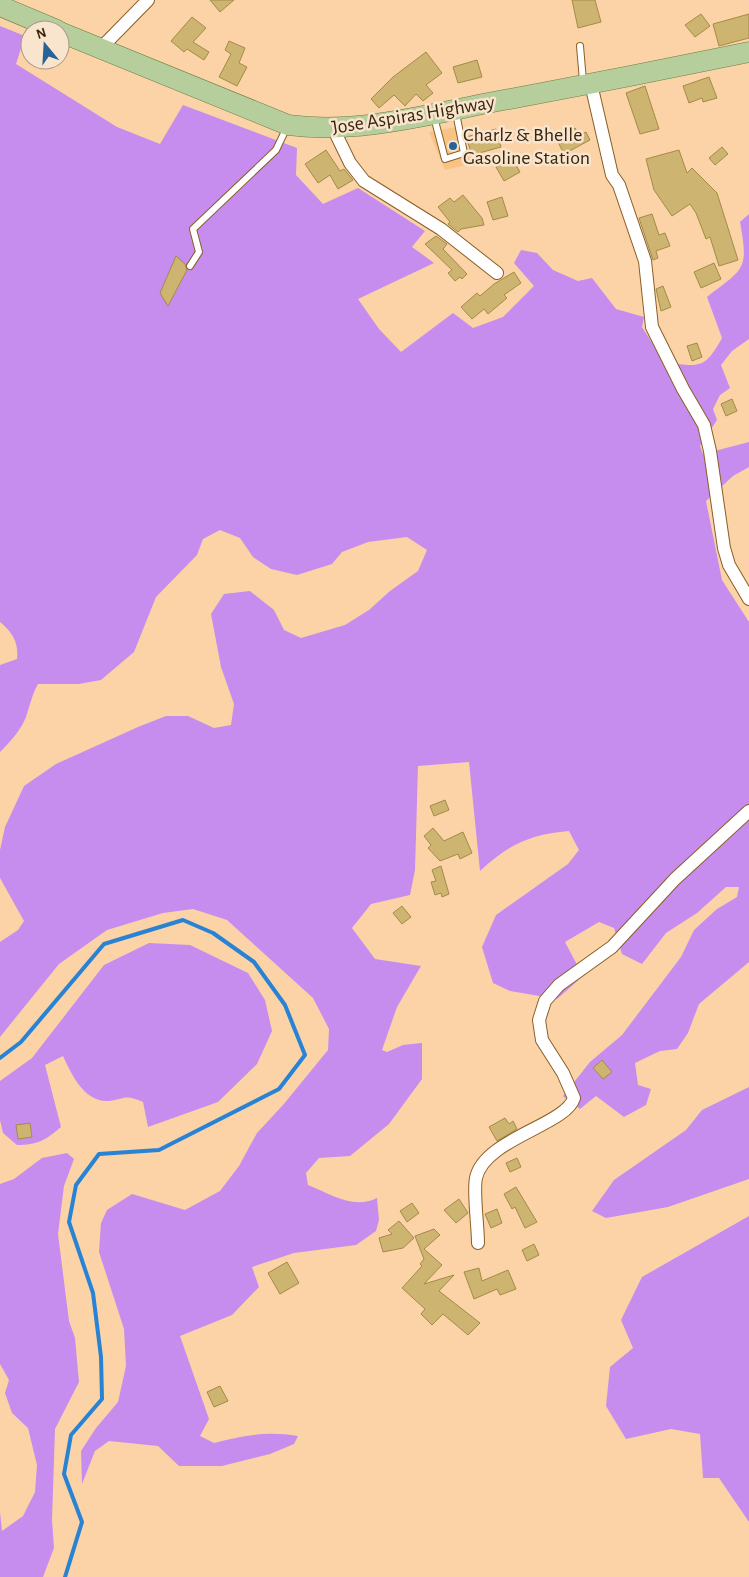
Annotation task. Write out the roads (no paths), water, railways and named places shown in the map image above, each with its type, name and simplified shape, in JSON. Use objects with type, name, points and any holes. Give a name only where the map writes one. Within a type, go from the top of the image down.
[{"type":"main road","points":[[0,6],[33,20]]},
{"type":"main road","name":"Jose Aspiras Highway","points":[[70,36],[288,124],[333,128],[455,110],[749,52]]},
{"type":"street","points":[[100,49],[148,0]]},
{"type":"street","points":[[588,84],[612,175],[619,185],[641,247],[650,292],[652,327],[678,381],[704,425],[710,451],[724,548],[737,582],[749,599]]},
{"type":"street","points":[[333,128],[350,163],[364,181],[441,229],[497,274]]},
{"type":"street","points":[[478,1243],[476,1183],[479,1171],[502,1147],[567,1110],[574,1098],[563,1072],[542,1040],[539,1020],[546,1001],[559,985],[612,947],[675,879],[749,811]]},
{"type":"lane","points":[[580,46],[588,84]]},
{"type":"lane","points":[[433,114],[445,159],[464,153],[455,110]]},
{"type":"lane","points":[[190,266],[199,252],[193,229],[276,150],[288,124]]},
{"type":"waterway","points":[[0,1058],[21,1042],[104,944],[183,920],[213,933],[254,962],[285,1005],[305,1055],[279,1089],[159,1150],[99,1154],[76,1185],[69,1222],[93,1293],[101,1357],[102,1399],[71,1435],[64,1474],[82,1522],[65,1577]]},
{"type":"place","name":"Charlz & Bhelle Gasoline Station","points":[[453,146]]}]
